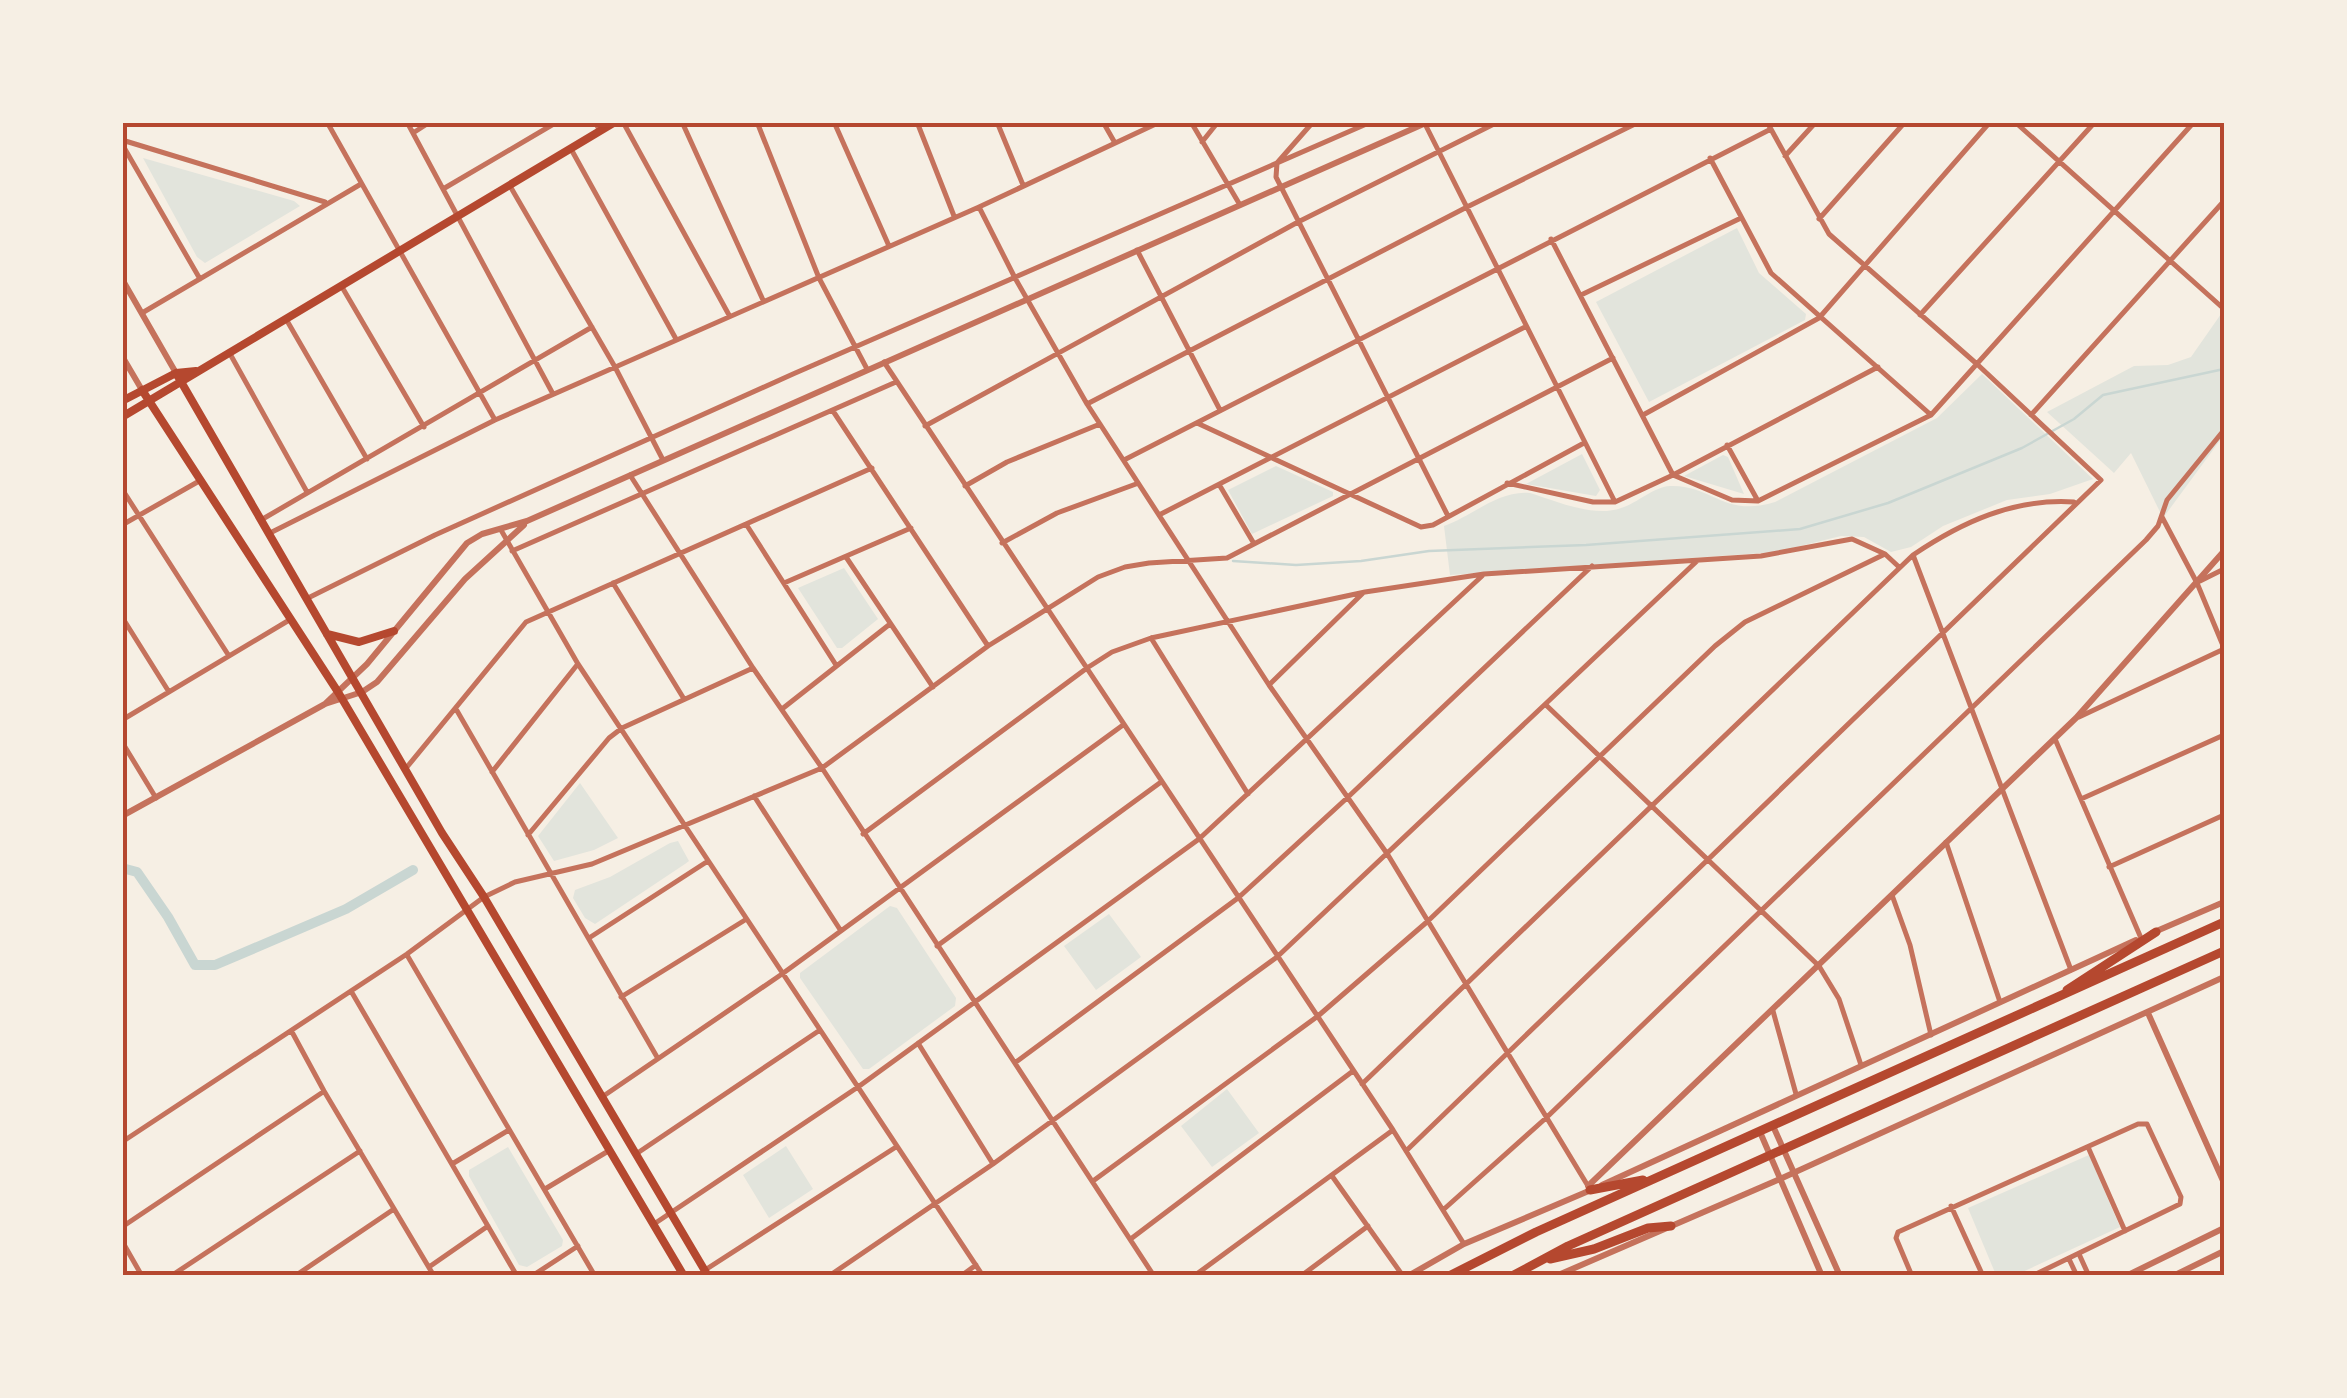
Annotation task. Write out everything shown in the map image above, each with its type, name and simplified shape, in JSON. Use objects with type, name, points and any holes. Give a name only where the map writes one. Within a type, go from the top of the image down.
[{"type":"main road","points":[[122,417],[510,186],[598,127],[615,122]]},
{"type":"main road","points":[[122,401],[176,373],[196,371]]},
{"type":"main road","points":[[176,373],[442,833],[484,897],[706,1273]]},
{"type":"main road","points":[[142,390],[340,696],[684,1276]]},
{"type":"main road","points":[[325,633],[359,642],[394,631]]},
{"type":"main road","points":[[1450,1276],[1536,1232],[2224,922]]},
{"type":"main road","points":[[2058,998],[2156,932]]},
{"type":"main road","points":[[1512,1276],[1784,1148],[2224,951]]},
{"type":"main road","points":[[1589,1188],[1602,1190],[1670,1173]]},
{"type":"main road","points":[[1538,1262],[1594,1249],[1656,1226],[1671,1226]]},
{"type":"street","points":[[407,122],[553,394]]},
{"type":"street","points":[[413,133],[430,122]]},
{"type":"street","points":[[442,190],[557,122]]},
{"type":"street","points":[[622,122],[729,315]]},
{"type":"street","points":[[682,122],[763,300]]},
{"type":"street","points":[[757,122],[818,278],[867,370]]},
{"type":"street","points":[[916,122],[954,216]]},
{"type":"street","points":[[997,122],[1024,185]]},
{"type":"street","points":[[1103,122],[1114,143]]},
{"type":"street","points":[[268,534],[495,420],[979,207],[1160,122]]},
{"type":"street","points":[[1191,122],[1240,205]]},
{"type":"street","points":[[1202,142],[1218,122]]},
{"type":"street","points":[[1313,122],[1276,163],[1276,177],[1448,516]]},
{"type":"street","points":[[305,599],[452,527],[1371,122]]},
{"type":"street","points":[[925,426],[1298,222],[1498,122]]},
{"type":"street","points":[[1088,404],[1466,207],[1639,122]]},
{"type":"street","points":[[1786,156],[1816,122]]},
{"type":"street","points":[[1819,219],[1905,122]]},
{"type":"street","points":[[1643,415],[1819,318],[1990,122]]},
{"type":"street","points":[[2015,122],[2224,309]]},
{"type":"street","points":[[1920,315],[2095,122]]},
{"type":"street","points":[[1551,239],[1673,476],[1732,500],[1758,501],[1931,414],[2194,122]]},
{"type":"street","points":[[326,123],[495,420]]},
{"type":"street","points":[[340,696],[468,542],[528,521],[1425,123],[1615,502]]},
{"type":"street","points":[[836,125],[888,246]]},
{"type":"street","points":[[1123,460],[1769,126],[1828,234],[1978,365],[2101,480],[1406,1151]]},
{"type":"street","points":[[122,142],[327,203]]},
{"type":"street","points":[[122,142],[200,279]]},
{"type":"street","points":[[571,148],[676,339]]},
{"type":"street","points":[[1710,158],[1771,273],[1931,414]]},
{"type":"street","points":[[142,313],[361,184]]},
{"type":"street","points":[[510,186],[615,367],[663,460]]},
{"type":"street","points":[[2031,415],[2224,201]]},
{"type":"street","points":[[979,207],[1015,278],[1100,424],[1270,685],[1388,855],[1589,1188]]},
{"type":"street","points":[[1581,296],[1740,218]]},
{"type":"street","points":[[1137,250],[1220,410]]},
{"type":"street","points":[[122,279],[176,373]]},
{"type":"street","points":[[342,286],[424,426]]},
{"type":"street","points":[[286,319],[367,459]]},
{"type":"street","points":[[260,520],[592,327]]},
{"type":"street","points":[[1159,515],[1526,327]]},
{"type":"street","points":[[229,352],[308,492]]},
{"type":"street","points":[[122,356],[142,390]]},
{"type":"street","points":[[122,1142],[406,954],[484,897],[515,882],[592,864],[822,768],[988,646],[1098,577],[1125,567],[1226,558],[1613,358]]},
{"type":"street","points":[[884,362],[1393,1130],[1464,1244]]},
{"type":"street","points":[[1507,484],[1593,502],[1615,502],[1673,476],[1878,366]]},
{"type":"street","points":[[512,551],[896,382]]},
{"type":"street","points":[[833,410],[988,646]]},
{"type":"street","points":[[1197,423],[1421,527],[1584,443]]},
{"type":"street","points":[[965,486],[1007,462],[1100,424]]},
{"type":"street","points":[[1443,1210],[1546,1118],[2146,540],[2173,491],[2224,430]]},
{"type":"street","points":[[1727,446],[1758,501]]},
{"type":"street","points":[[407,767],[520,627],[545,612],[872,468]]},
{"type":"street","points":[[630,474],[753,668],[1154,1276]]},
{"type":"street","points":[[122,525],[201,480]]},
{"type":"street","points":[[1002,543],[1057,513],[1138,484]]},
{"type":"street","points":[[1220,486],[1253,542]]},
{"type":"street","points":[[122,489],[229,656]]},
{"type":"street","points":[[1362,1084],[1899,567],[1952,530],[2008,507],[2076,502]]},
{"type":"street","points":[[2076,718],[2224,648],[2197,582],[2162,517]]},
{"type":"street","points":[[122,816],[340,696],[362,692],[376,682],[466,578],[528,521]]},
{"type":"street","points":[[746,524],[836,665]]},
{"type":"street","points":[[784,583],[912,528]]},
{"type":"street","points":[[501,530],[578,664],[983,1276]]},
{"type":"street","points":[[863,834],[1087,668],[1112,652],[1151,638],[1364,592],[1484,574],[1778,554],[1852,539],[1885,554],[1899,567]]},
{"type":"street","points":[[1589,1188],[2076,718],[2224,551]]},
{"type":"street","points":[[1093,1181],[1318,1016],[1428,921],[1746,622],[1885,554]]},
{"type":"street","points":[[1914,555],[2071,970]]},
{"type":"street","points":[[846,556],[933,687]]},
{"type":"street","points":[[829,1276],[993,1164],[1277,957],[1697,561]]},
{"type":"street","points":[[1016,1062],[1238,898],[1592,566]]},
{"type":"street","points":[[2197,582],[2224,570]]},
{"type":"street","points":[[654,1224],[858,1087],[1198,839],[1484,574]]},
{"type":"street","points":[[612,583],[684,699]]},
{"type":"street","points":[[1270,685],[1364,592]]},
{"type":"street","points":[[122,617],[170,692]]},
{"type":"street","points":[[122,720],[291,620]]},
{"type":"street","points":[[782,709],[891,624]]},
{"type":"street","points":[[1151,638],[1248,794]]},
{"type":"street","points":[[492,772],[578,664]]},
{"type":"street","points":[[528,836],[605,741],[622,728],[753,668]]},
{"type":"street","points":[[1546,706],[1819,966],[1839,998],[1862,1065]]},
{"type":"street","points":[[455,709],[657,1057]]},
{"type":"street","points":[[602,1096],[782,974],[1123,726]]},
{"type":"street","points":[[2080,798],[2224,734]]},
{"type":"street","points":[[2055,739],[2140,938]]},
{"type":"street","points":[[122,742],[156,798]]},
{"type":"street","points":[[122,762],[132,757]]},
{"type":"street","points":[[938,946],[1161,782]]},
{"type":"street","points":[[754,796],[841,931]]},
{"type":"street","points":[[2109,867],[2224,816]]},
{"type":"street","points":[[1946,842],[2000,1002]]},
{"type":"street","points":[[589,938],[708,861]]},
{"type":"street","points":[[1892,895],[1910,944],[1931,1035]]},
{"type":"street","points":[[1332,1176],[1406,1276],[1464,1244],[2224,902]]},
{"type":"street","points":[[622,997],[745,920]]},
{"type":"street","points":[[406,954],[595,1276]]},
{"type":"street","points":[[1556,1276],[2224,977]]},
{"type":"street","points":[[351,991],[517,1276]]},
{"type":"street","points":[[1774,1011],[1796,1094]]},
{"type":"street","points":[[2148,1012],[2224,1183]]},
{"type":"street","points":[[636,1154],[820,1030]]},
{"type":"street","points":[[292,1031],[434,1276]]},
{"type":"street","points":[[918,1043],[993,1164]]},
{"type":"street","points":[[1132,1238],[1353,1071]]},
{"type":"street","points":[[122,1228],[324,1091]]},
{"type":"street","points":[[1912,1276],[1896,1235],[1951,1206],[2138,1124],[2150,1126],[2182,1200],[2177,1207],[2032,1276]]},
{"type":"street","points":[[1773,1126],[1840,1276]]},
{"type":"street","points":[[452,1164],[509,1130]]},
{"type":"street","points":[[1194,1276],[1393,1130]]},
{"type":"street","points":[[1760,1132],[1822,1276]]},
{"type":"street","points":[[2087,1146],[2125,1231]]},
{"type":"street","points":[[706,1273],[897,1147]]},
{"type":"street","points":[[544,1188],[610,1150]]},
{"type":"street","points":[[171,1276],[360,1151]]},
{"type":"street","points":[[1951,1206],[1983,1276]]},
{"type":"street","points":[[295,1276],[394,1210]]},
{"type":"street","points":[[430,1267],[488,1226]]},
{"type":"street","points":[[1301,1276],[1368,1226]]},
{"type":"street","points":[[2126,1276],[2224,1228]]},
{"type":"street","points":[[122,1241],[142,1276]]},
{"type":"street","points":[[532,1276],[578,1246]]},
{"type":"street","points":[[2173,1276],[2224,1251]]},
{"type":"street","points":[[2078,1254],[2089,1276]]},
{"type":"street","points":[[2069,1258],[2077,1276]]},
{"type":"street","points":[[961,1276],[976,1265]]},
{"type":"shaded area","points":[[143,158],[294,201],[300,206],[205,263],[197,257]]},
{"type":"shaded area","points":[[1737,228],[1759,273],[1806,314],[1805,320],[1649,402],[1596,302]]},
{"type":"shaded area","points":[[2221,314],[2224,435],[2163,518],[2131,453],[2114,473],[2047,412],[2134,366],[2168,365],[2191,357]]},
{"type":"shaded area","points":[[1982,374],[2093,479],[2050,494],[2007,500],[1943,526],[1911,547],[1891,552],[1864,537],[1841,536],[1776,552],[1450,575],[1444,526],[1496,499],[1530,493],[1575,507],[1610,511],[1670,486],[1697,490],[1743,506],[1775,502],[1937,418]]},
{"type":"shaded area","points":[[1582,454],[1600,490],[1596,496],[1526,484]]},
{"type":"shaded area","points":[[1723,455],[1728,457],[1744,494],[1684,476]]},
{"type":"shaded area","points":[[1276,466],[1333,492],[1333,496],[1252,534],[1228,490]]},
{"type":"shaded area","points":[[844,568],[878,619],[837,648],[798,588]]},
{"type":"shaded area","points":[[580,783],[618,838],[594,850],[554,861],[538,836]]},
{"type":"shaded area","points":[[678,841],[689,861],[595,924],[585,918],[573,898],[575,890],[610,877]]},
{"type":"shaded area","points":[[890,906],[897,908],[956,998],[955,1006],[869,1069],[863,1069],[800,973]]},
{"type":"shaded area","points":[[1109,914],[1141,957],[1096,990],[1064,946]]},
{"type":"shaded area","points":[[1227,1089],[1259,1133],[1212,1167],[1181,1126]]},
{"type":"shaded area","points":[[786,1146],[813,1189],[769,1218],[743,1175]]},
{"type":"shaded area","points":[[508,1147],[563,1240],[562,1246],[527,1267],[519,1265],[469,1176],[469,1170]]},
{"type":"shaded area","points":[[2089,1155],[2120,1227],[2016,1275],[1996,1275],[1968,1208]]},
{"type":"waterway","points":[[1233,561],[1296,565],[1429,551],[1586,545],[1800,529],[1888,503],[2022,448],[2074,419],[2103,395],[2224,369]]},
{"type":"waterway","points":[[122,868],[137,872],[195,965],[215,965],[346,909],[413,870]]}]
